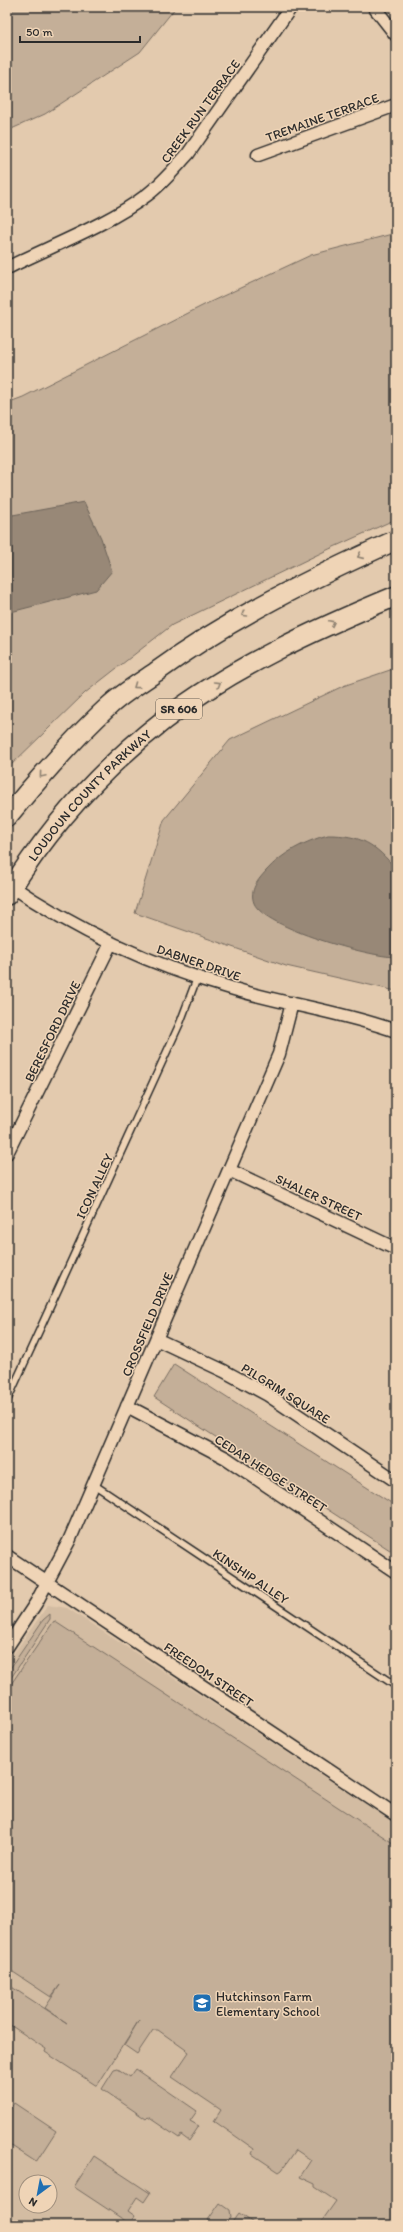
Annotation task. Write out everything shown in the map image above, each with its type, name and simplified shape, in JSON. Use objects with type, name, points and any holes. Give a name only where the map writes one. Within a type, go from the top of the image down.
[{"type":"main road","points":[[7,817],[50,765],[110,705],[190,647],[263,603],[323,573],[396,540]]},
{"type":"main road","name":"LOUDOUN COUNTY PARKWAY","points":[[9,888],[43,842],[79,799],[164,720],[212,687],[271,654],[347,616],[396,596]]},
{"type":"street","name":"CREEK RUN TERRACE","points":[[7,268],[123,210],[147,194],[169,176],[188,154],[292,7]]},
{"type":"street","points":[[374,7],[396,35]]},
{"type":"street","name":"TREMAINE TERRACE","points":[[258,155],[396,105]]},
{"type":"street","name":"DABNER DRIVE","points":[[9,888],[111,943],[163,966],[197,978],[292,1003],[327,1010],[396,1031]]},
{"type":"street","name":"BERESFORD DRIVE","points":[[7,1153],[111,943]]},
{"type":"street","name":"CROSSFIELD DRIVE","points":[[7,1647],[48,1583],[93,1484],[279,1054],[292,1003]]},
{"type":"street","name":"SHALER STREET","points":[[229,1170],[396,1249]]},
{"type":"street","name":"PILGRIM SQUARE","points":[[156,1339],[224,1371],[268,1396],[396,1480]]},
{"type":"street","name":"CEDAR HEDGE STREET","points":[[127,1406],[226,1458],[396,1572]]},
{"type":"street","name":"FREEDOM STREET","points":[[7,1556],[396,1815]]},
{"type":"lane","name":"ICON ALLEY","points":[[7,1401],[180,1023],[197,978]]},
{"type":"lane","name":"KINSHIP ALLEY","points":[[93,1484],[396,1686]]},
{"type":"shaded area","points":[[7,7],[176,7],[140,52],[45,114],[7,131]]},
{"type":"shaded area","points":[[396,233],[396,519],[325,551],[172,625],[85,693],[7,769],[7,403],[23,397],[208,303],[311,255]]},
{"type":"shaded area","points":[[84,502],[101,538],[112,571],[96,590],[7,613],[7,516]]},
{"type":"shaded area","points":[[396,668],[396,991],[286,966],[135,913],[164,820],[230,740],[343,686]]},
{"type":"shaded area","points":[[328,835],[340,835],[358,839],[374,847],[396,869],[396,957],[383,956],[342,947],[296,931],[277,922],[262,912],[254,903],[253,890],[260,878],[272,865],[294,848]]},
{"type":"shaded area","points":[[174,1364],[396,1506],[396,1554],[154,1397]]},
{"type":"shaded area","name":"Hutchinson Farm Elementary School","points":[[48,1605],[67,1608],[396,1824],[396,2225],[7,2225],[7,1663]]},
{"type":"shaded area","points":[[50,1614],[50,1619],[7,1684],[7,1673],[43,1620]]},
{"type":"shaded area","name":"Hutchinson Farm Elementary School","points":[[54,1621],[396,1845],[396,2225],[319,2225],[336,2201],[315,2187],[315,2184],[300,2177],[311,2160],[296,2150],[279,2172],[252,2154],[254,2149],[214,2121],[221,2110],[172,2077],[189,2052],[158,2030],[153,2030],[137,2054],[124,2045],[139,2020],[97,2086],[45,2052],[46,2049],[7,2023],[7,1984],[67,2023],[45,2008],[60,1985],[51,1997],[7,1968],[7,1690]]},
{"type":"shaded area","points":[[118,2069],[130,2077],[136,2069],[197,2111],[190,2121],[199,2126],[189,2141],[181,2135],[179,2138],[148,2117],[146,2119],[102,2089],[114,2070]]},
{"type":"shaded area","points":[[14,2103],[56,2131],[36,2162],[7,2143],[7,2114]]},
{"type":"shaded area","points":[[94,2156],[150,2193],[144,2202],[137,2197],[128,2211],[135,2216],[130,2224],[74,2187]]},
{"type":"shaded area","points":[[220,2203],[230,2210],[231,2217],[225,2225],[215,2225],[208,2220]]},
{"type":"shaded area","points":[[239,2213],[256,2225],[230,2225]]},
{"type":"place","name":"Hutchinson Farm Elementary School","points":[[202,2003]]}]
